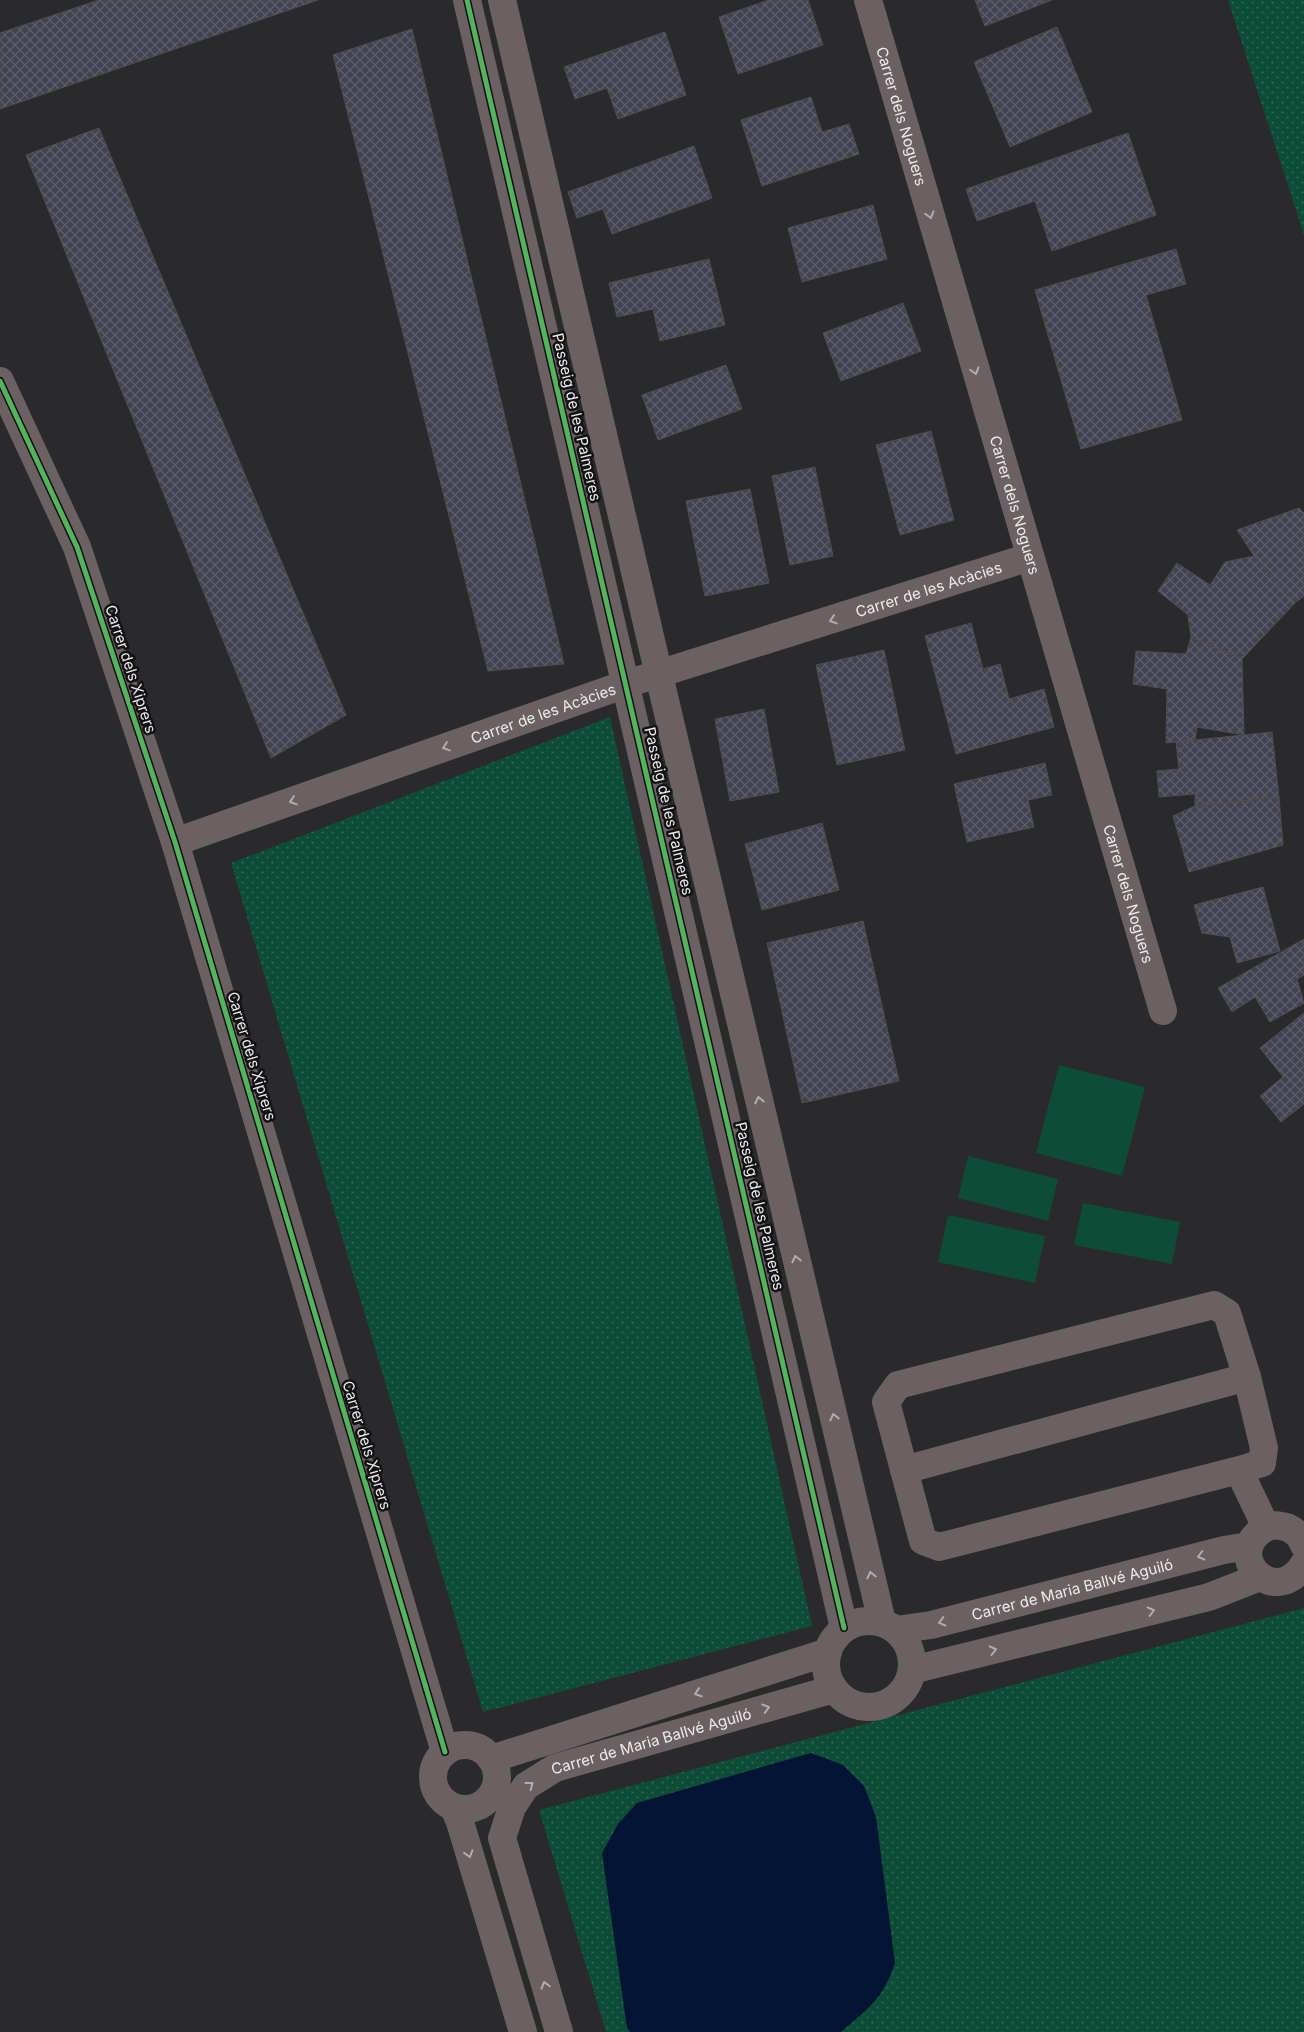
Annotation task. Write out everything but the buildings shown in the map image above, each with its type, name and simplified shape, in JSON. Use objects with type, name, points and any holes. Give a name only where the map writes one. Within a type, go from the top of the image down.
[{"type":"street","name":"Passeig de les Palmeres","points":[[467,0],[844,1628]]},
{"type":"street","name":"Passeig de les Palmeres","points":[[502,0],[659,675],[889,1626]]},
{"type":"street","name":"Carrer dels Noguers","points":[[868,0],[1163,1011]]},
{"type":"street","name":"Carrer dels Xiprers","points":[[0,381],[77,547],[175,842],[445,1752]]},
{"type":"street","name":"Carrer de les Acàcies","points":[[175,842],[626,684],[1030,557]]},
{"type":"street","points":[[1214,1306],[1227,1312],[1247,1377],[1264,1448],[1262,1463],[1243,1469],[939,1547],[923,1540],[886,1402],[898,1385],[1214,1306]]},
{"type":"street","points":[[904,1470],[1247,1377]]},
{"type":"street","points":[[1243,1469],[1242,1479],[1258,1536],[1249,1560],[1253,1570],[1260,1577],[1274,1582],[1283,1582],[1293,1578],[1304,1564]]},
{"type":"street","name":"Carrer de Maria Ballvé Aguiló","points":[[889,1626],[931,1626],[1224,1550],[1258,1536],[1276,1525],[1285,1526],[1298,1534],[1304,1545]]},
{"type":"street","points":[[912,1670],[1209,1596],[1260,1577]]},
{"type":"street","points":[[873,1621],[889,1626],[905,1640],[911,1655],[912,1670],[907,1684],[891,1701],[877,1706],[859,1706],[844,1700],[834,1689],[826,1667],[828,1652],[834,1639],[844,1628],[858,1622],[873,1621]]},
{"type":"street","name":"Carrer de Maria Ballvé Aguiló","points":[[491,1759],[828,1652]]},
{"type":"street","name":"Carrer de Maria Ballvé Aguiló","points":[[502,1838],[512,1807],[526,1786],[555,1768],[834,1689]]},
{"type":"street","points":[[495,1789],[489,1799],[476,1807],[466,1810],[454,1808],[445,1803],[436,1792],[433,1784],[436,1762],[445,1752],[457,1746],[472,1746],[485,1752],[491,1759],[497,1772],[495,1789],[502,1838],[559,2032]]},
{"type":"street","points":[[454,1808],[460,1822],[523,2032]]},
{"type":"green space","points":[[1228,0],[1304,0],[1304,235]]},
{"type":"green space","points":[[610,717],[812,1626],[483,1712],[231,863]]},
{"type":"green space","points":[[1059,1065],[1145,1087],[1122,1176],[1036,1153]]},
{"type":"green space","points":[[968,1156],[1058,1179],[1048,1221],[958,1198]]},
{"type":"green space","points":[[1083,1203],[1180,1222],[1172,1264],[1074,1245]]},
{"type":"green space","points":[[948,1215],[1045,1236],[1035,1283],[938,1262]]},
{"type":"green space","points":[[1304,1608],[1304,2032],[606,2032],[539,1810]]},
{"type":"water","points":[[811,1753],[843,1765],[864,1786],[876,1817],[895,1963],[880,1994],[867,2009],[841,2032],[630,2032],[627,2028],[602,1853],[618,1824],[637,1803]]},
{"type":"cycle path","points":[[467,0],[844,1628]]},
{"type":"cycle path","points":[[0,381],[77,547],[175,842],[445,1752]]}]
